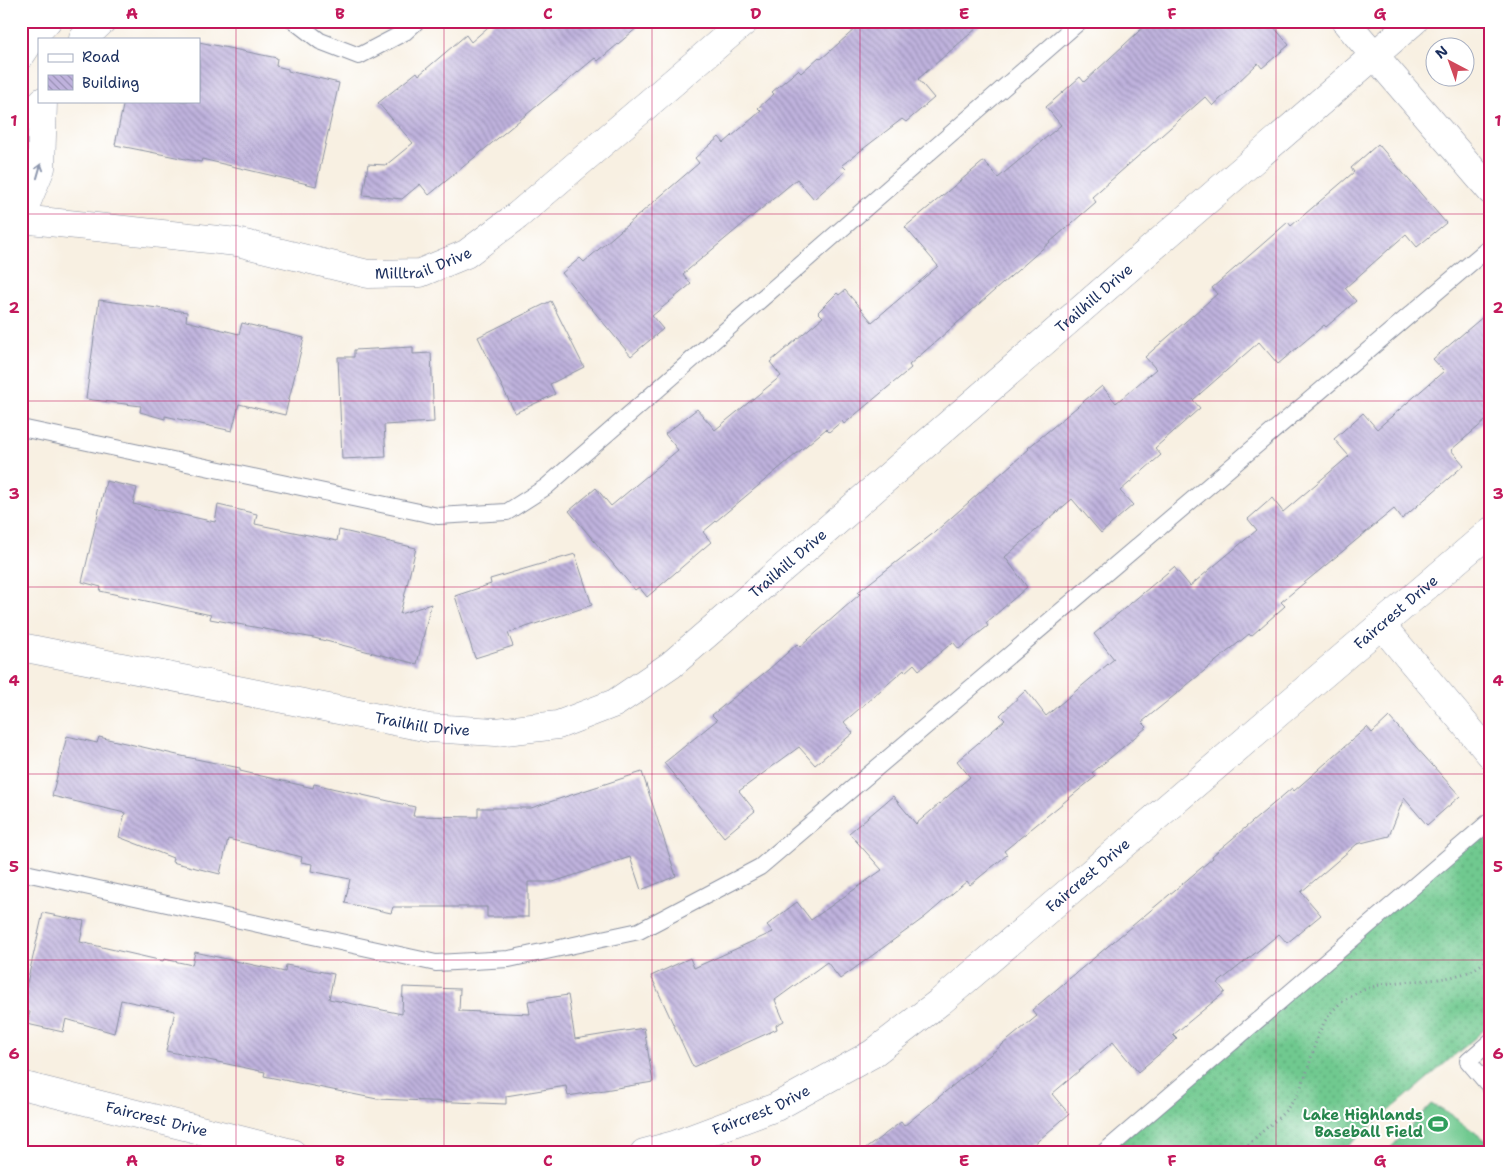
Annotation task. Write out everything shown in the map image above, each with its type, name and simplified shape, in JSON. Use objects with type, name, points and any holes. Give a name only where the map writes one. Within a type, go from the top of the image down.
[{"type":"street","name":"Milltrail Drive","points":[[21,218],[237,242],[368,274],[420,273],[466,254],[517,216],[745,21]]},
{"type":"street","points":[[1345,21],[1491,191]]},
{"type":"street","name":"Trailhill Drive","points":[[21,647],[429,728],[496,732],[558,724],[615,703],[671,665],[1414,21]]},
{"type":"street","points":[[21,218],[41,168],[43,102]]},
{"type":"street","name":"Faircrest Drive","points":[[644,1153],[674,1145],[776,1107],[872,1054],[941,1001],[1491,532]]},
{"type":"street","points":[[1382,626],[1491,755]]},
{"type":"street","name":"Faircrest Drive","points":[[21,1086],[292,1153]]},
{"type":"lane","points":[[294,21],[320,41],[359,56],[405,32],[417,21]]},
{"type":"lane","points":[[21,428],[438,516],[507,512],[546,487],[1080,21]]},
{"type":"lane","points":[[21,872],[436,963],[509,959],[639,931],[760,867],[1491,246]]},
{"type":"lane","points":[[1103,1153],[1491,820]]},
{"type":"lane","points":[[1491,1041],[1468,1061],[1491,1088]]},
{"type":"path","points":[[1242,1153],[1248,1144],[1276,1120],[1294,1101],[1303,1084],[1322,1026],[1333,1008],[1354,994],[1380,985],[1444,978],[1466,973],[1482,964],[1491,956]]},
{"type":"green space","points":[[1491,816],[1491,1024],[1340,1153],[1101,1153]]},
{"type":"green space","name":"Lake Highlands Baseball Field","points":[[1431,1104],[1451,1115],[1491,1144],[1491,1153],[1386,1153]]},
{"type":"building","points":[[495,21],[645,21],[598,61],[595,58],[429,195],[420,184],[402,199],[363,195],[368,164],[386,165],[413,143],[378,103],[417,72],[419,75],[466,35],[471,42]]},
{"type":"building","points":[[864,21],[985,21],[918,79],[934,98],[906,122],[902,119],[842,165],[847,170],[814,199],[797,179],[683,274],[691,284],[652,316],[663,329],[631,356],[562,273],[580,258],[584,262],[699,163],[695,158],[719,137],[724,143],[761,111],[758,108],[774,94],[772,92],[798,70],[801,73],[819,57],[821,59]]},
{"type":"building","points":[[1150,21],[1269,21],[1289,45],[1262,68],[1258,63],[1213,106],[1205,97],[1092,197],[1096,202],[909,365],[911,368],[844,424],[842,421],[829,432],[826,429],[703,532],[711,542],[647,597],[639,587],[635,590],[569,511],[596,488],[611,506],[678,450],[665,434],[697,409],[715,430],[781,376],[770,362],[823,317],[818,312],[837,293],[839,295],[845,290],[872,322],[938,266],[905,227],[984,161],[998,178],[1061,125],[1046,107],[1080,77],[1084,82]]},
{"type":"building","points":[[200,42],[277,58],[276,66],[288,69],[288,71],[339,83],[316,186],[202,159],[201,162],[115,145],[124,102],[200,102]]},
{"type":"building","points":[[1378,144],[1446,223],[1417,247],[1406,234],[1345,288],[1356,301],[1278,364],[1259,342],[1193,400],[1200,408],[1155,448],[1161,455],[1120,491],[1133,505],[1101,533],[1072,499],[1005,557],[1027,587],[986,623],[988,626],[959,649],[953,642],[919,670],[914,664],[905,672],[904,670],[844,722],[853,733],[815,765],[799,747],[739,791],[755,811],[724,837],[664,763],[717,720],[712,715],[797,644],[800,647],[860,594],[858,592],[935,532],[1028,448],[1102,386],[1116,403],[1156,369],[1145,357],[1217,294],[1212,288],[1288,222],[1291,226],[1354,172],[1351,168]]},
{"type":"building","points":[[99,300],[187,312],[186,321],[239,334],[242,323],[304,338],[285,415],[239,404],[232,431],[165,416],[165,419],[140,412],[141,406],[86,399]]},
{"type":"building","points":[[551,301],[584,367],[550,384],[555,394],[515,413],[478,337]]},
{"type":"building","points":[[1491,310],[1491,416],[1451,450],[1464,465],[1402,519],[1394,509],[1281,602],[1285,606],[1251,636],[1249,634],[1142,722],[1147,727],[1092,773],[1095,777],[1004,851],[1007,855],[970,885],[967,881],[925,917],[840,979],[827,962],[775,1000],[784,1021],[776,1025],[777,1029],[693,1067],[651,976],[690,958],[694,968],[773,932],[767,925],[797,902],[811,920],[882,870],[849,833],[893,796],[916,824],[970,777],[957,761],[1005,720],[1000,715],[1026,690],[1046,716],[1114,659],[1094,634],[1174,567],[1190,586],[1257,530],[1248,519],[1272,498],[1283,512],[1349,456],[1334,439],[1363,413],[1377,429],[1444,371],[1433,359]]},
{"type":"building","points":[[413,347],[413,354],[431,353],[434,422],[384,425],[386,457],[342,459],[338,357],[354,357],[354,350]]},
{"type":"building","points":[[106,481],[137,488],[133,504],[215,522],[218,505],[257,514],[255,524],[337,541],[339,530],[416,548],[400,614],[431,604],[417,664],[314,638],[210,619],[211,615],[100,591],[101,587],[82,582]]},
{"type":"building","points":[[575,554],[592,605],[508,633],[513,646],[475,658],[455,596],[491,584],[490,579]]},
{"type":"building","points":[[1389,717],[1460,796],[1427,825],[1404,798],[1389,836],[1357,844],[1301,892],[1321,915],[1287,943],[1279,934],[1218,983],[1225,992],[1173,1035],[1177,1039],[1138,1072],[1113,1042],[1052,1094],[1069,1114],[1024,1153],[860,1153],[901,1122],[904,1126],[1037,1016],[1032,1010],[1213,858],[1212,856],[1292,788],[1294,791],[1367,727],[1372,733]]},
{"type":"building","points":[[67,736],[97,743],[99,737],[240,768],[240,771],[313,788],[314,784],[415,807],[413,816],[478,817],[478,808],[531,808],[642,772],[676,876],[641,890],[630,857],[553,882],[528,882],[528,917],[487,917],[487,907],[393,907],[391,913],[345,903],[350,879],[311,871],[312,864],[301,862],[302,857],[228,839],[220,874],[172,862],[173,858],[119,837],[125,813],[52,796]]},
{"type":"building","points":[[43,913],[84,921],[80,942],[163,961],[164,959],[192,965],[195,952],[285,972],[286,965],[334,974],[329,999],[402,1014],[403,987],[460,989],[459,1011],[530,1014],[528,1001],[568,995],[575,1039],[644,1028],[653,1082],[568,1096],[566,1086],[506,1096],[506,1104],[377,1099],[264,1076],[265,1072],[166,1051],[175,1011],[121,1000],[114,1033],[66,1019],[63,1032],[27,1024],[30,1012],[21,1009]]},
{"type":"place","name":"Lake Highlands Baseball Field","points":[[1438,1124]]}]
